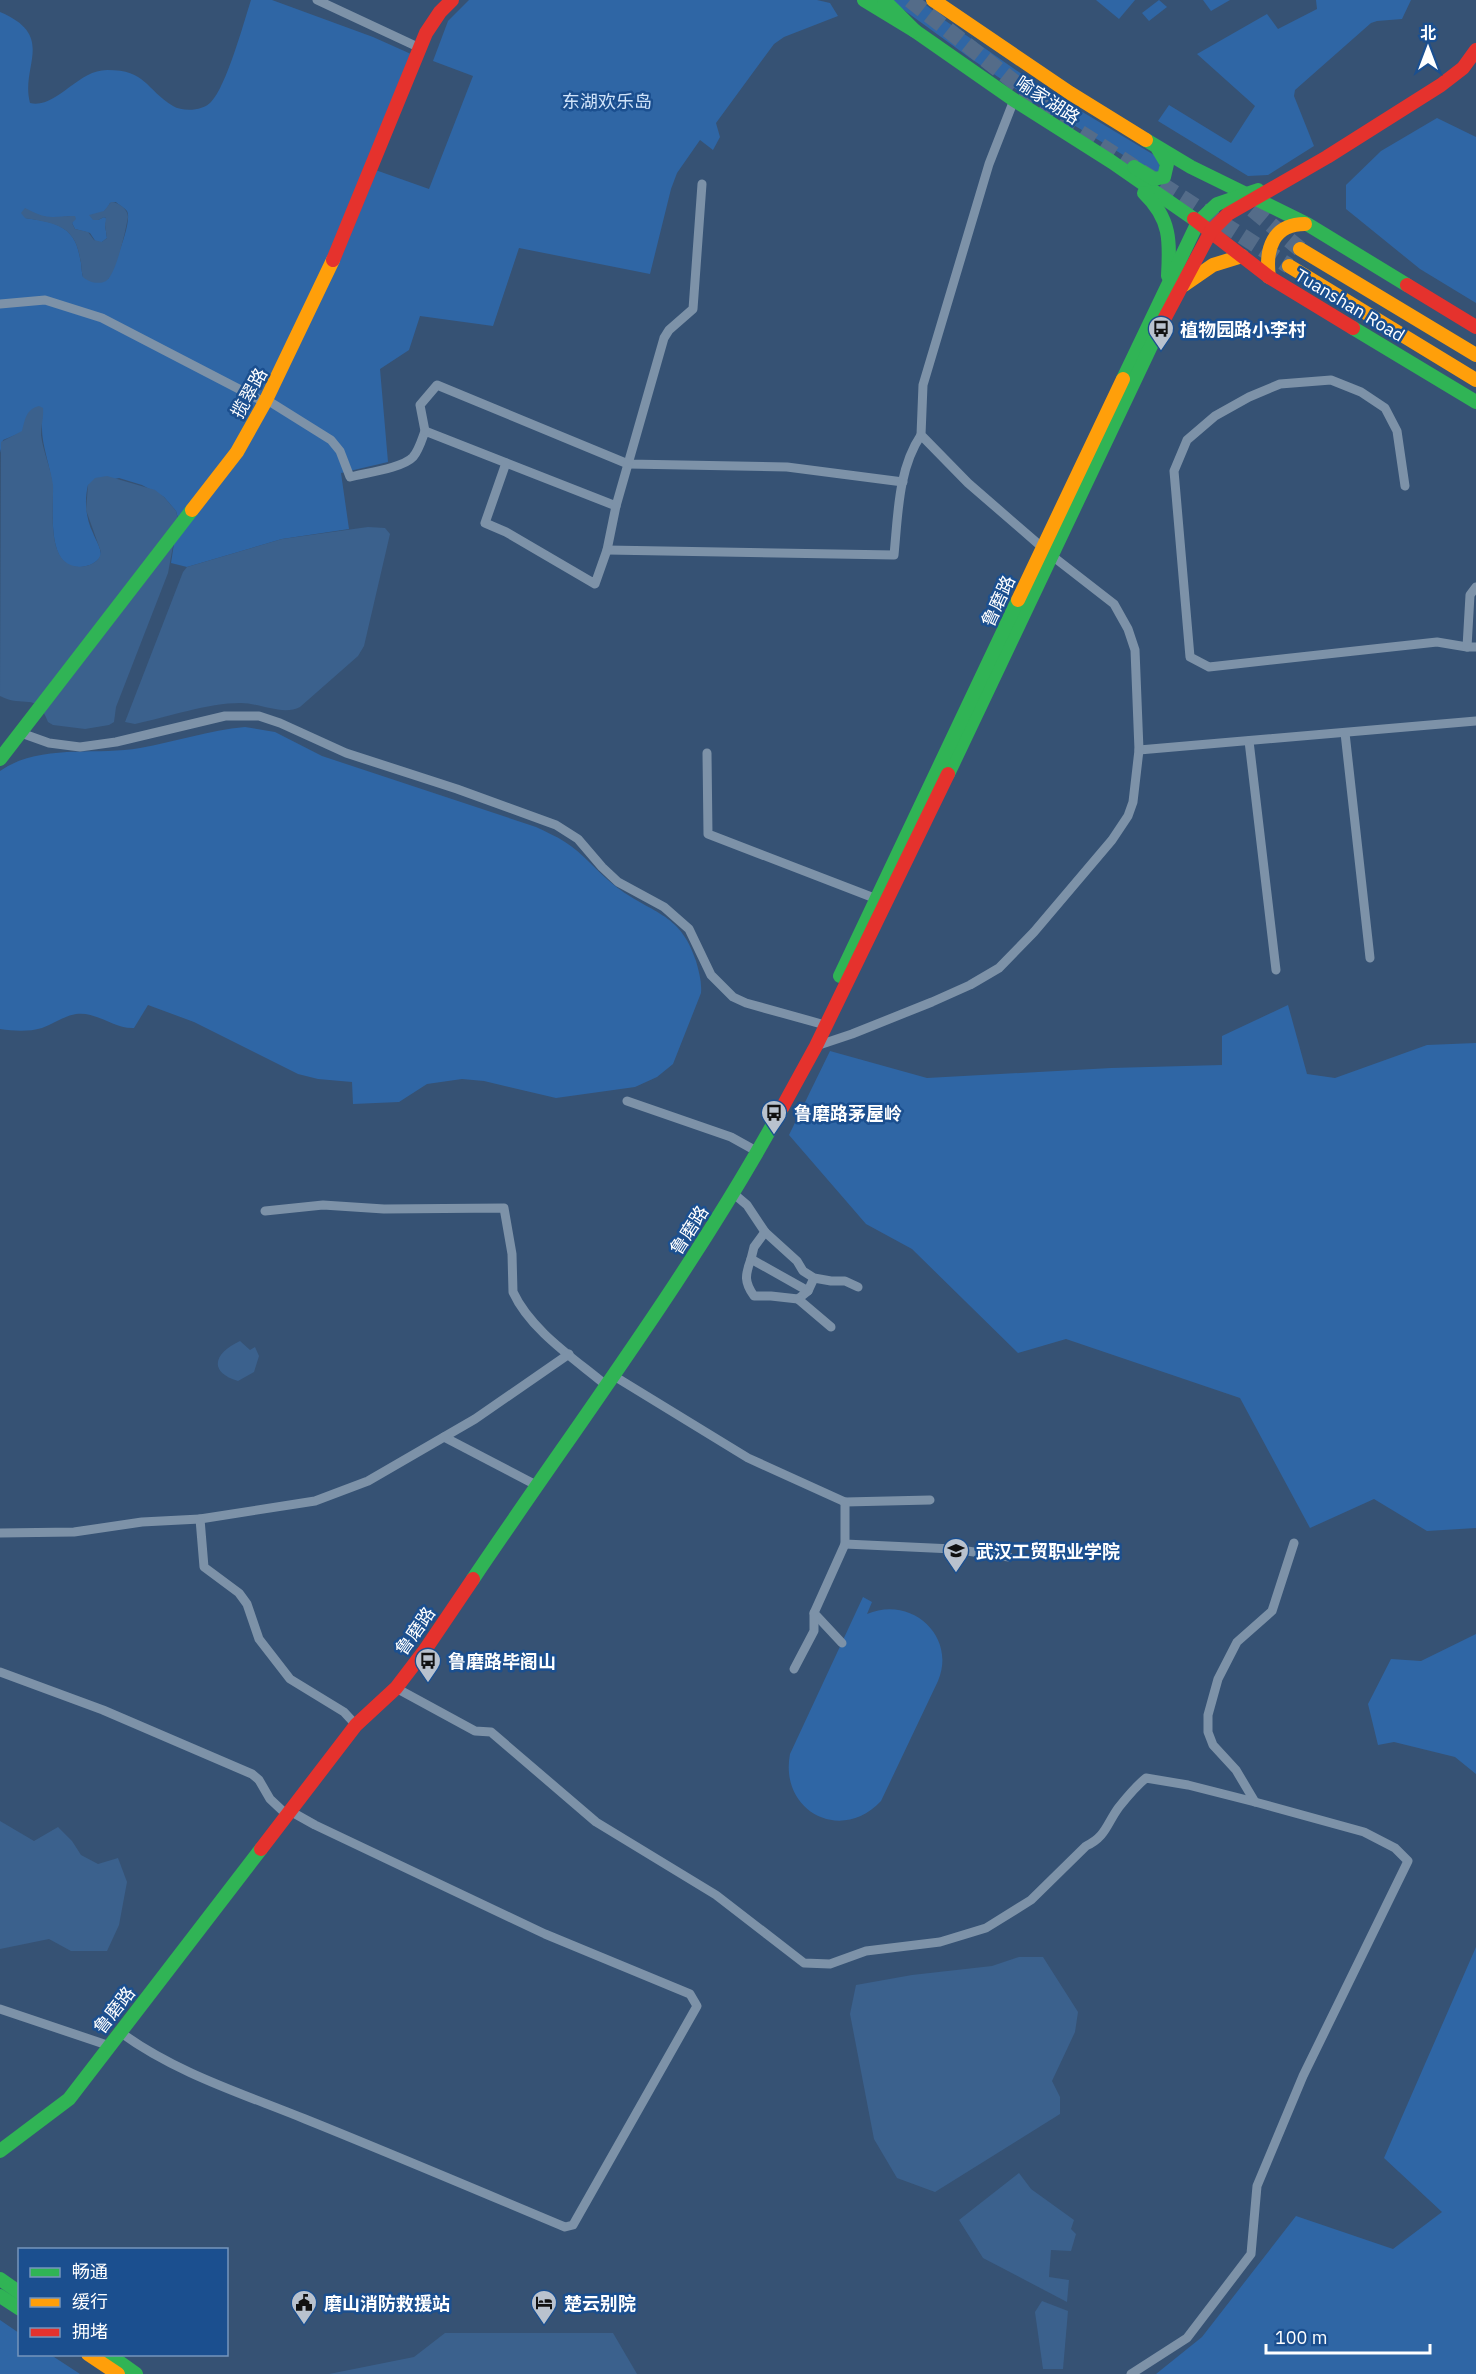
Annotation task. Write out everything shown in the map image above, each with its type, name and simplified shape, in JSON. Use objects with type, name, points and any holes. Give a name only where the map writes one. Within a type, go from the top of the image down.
[{"type":"main road","name":"揽翠路","points":[[0,759],[237,452],[266,402],[306,322],[431,24],[452,0]]},
{"type":"main road","name":"喻家湖路","points":[[864,0],[1112,162],[1211,231]]},
{"type":"main road","points":[[884,0],[915,32]]},
{"type":"main road","name":"喻家湖路","points":[[933,0],[1070,93],[1191,167],[1250,196]]},
{"type":"main road","points":[[1250,196],[1279,184],[1441,85],[1463,68],[1476,50]]},
{"type":"main road","points":[[1152,143],[1162,153],[1167,164],[1166,174],[1161,179],[1154,179],[1123,161],[1112,162],[1115,172],[1141,189],[1163,213],[1169,230],[1174,285],[1213,265],[1242,256]]},
{"type":"main road","points":[[1250,196],[1307,225],[1476,327]]},
{"type":"main road","name":"鲁磨路","points":[[796,1080],[881,900],[984,700],[1047,551],[1174,285],[1198,222],[1217,204],[1250,196]]},
{"type":"main road","name":"鲁磨路","points":[[1174,285],[1211,231],[1250,196]]},
{"type":"main road","points":[[1269,277],[1267,258],[1273,241],[1287,226],[1297,223],[1307,225]]},
{"type":"main road","name":"Tuanshan Road","points":[[1211,231],[1269,277],[1476,402]]},
{"type":"main road","name":"Tuanshan Road","points":[[1300,249],[1476,355]]},
{"type":"main road","name":"Tuanshan Road","points":[[1289,266],[1476,380]]},
{"type":"main road","name":"鲁磨路","points":[[0,2151],[69,2099],[356,1725],[396,1688],[425,1650],[536,1485],[657,1314],[734,1194],[816,1046],[821,1024]]},
{"type":"main road","points":[[0,2279],[18,2291]]},
{"type":"main road","points":[[0,2296],[18,2308]]},
{"type":"main road","points":[[90,2356],[118,2374]]},
{"type":"main road","points":[[109,2356],[136,2374]]},
{"type":"street","points":[[317,0],[420,48]]},
{"type":"street","points":[[607,550],[894,555],[903,482],[910,454],[921,435],[923,385],[989,164],[1014,100]]},
{"type":"street","points":[[506,463],[485,523],[506,532],[595,584],[607,550],[616,506],[666,333],[693,309],[702,184]]},
{"type":"street","points":[[0,304],[45,300],[102,318],[266,402],[331,440],[340,451],[350,477],[399,465],[415,454],[425,431],[420,405],[437,385],[628,465],[787,467],[903,482]]},
{"type":"street","points":[[1405,486],[1397,431],[1385,408],[1361,392],[1331,380],[1281,384],[1249,397],[1215,416],[1187,440],[1174,471],[1190,657],[1209,667],[1437,642],[1471,647],[1470,595],[1476,587]]},
{"type":"street","points":[[425,431],[616,506]]},
{"type":"street","points":[[816,1046],[932,1002],[970,985],[999,968],[1034,932],[1105,849],[1128,816],[1137,779],[1139,750],[1135,650],[1128,629],[1114,603],[1097,593],[968,483],[921,435]]},
{"type":"street","points":[[21,733],[63,746],[96,746],[225,716],[259,716],[280,723],[346,753],[556,825],[578,839],[618,882],[664,907],[689,929],[711,975],[733,997],[746,1003],[821,1024]]},
{"type":"street","points":[[1139,750],[1476,722]]},
{"type":"street","points":[[1346,733],[1370,958]]},
{"type":"street","points":[[1249,741],[1276,970]]},
{"type":"street","points":[[707,753],[708,834],[881,900]]},
{"type":"street","points":[[627,1101],[731,1137],[758,1152]]},
{"type":"street","points":[[734,1194],[747,1205],[765,1232],[797,1261],[803,1270],[814,1278],[845,1281],[858,1287]]},
{"type":"street","points":[[265,1211],[323,1204],[384,1209],[504,1208],[508,1224],[513,1292],[527,1315],[569,1354],[610,1381],[748,1458],[845,1502],[930,1500]]},
{"type":"street","points":[[765,1232],[754,1247],[745,1277],[747,1287],[754,1296],[798,1299],[831,1328]]},
{"type":"street","points":[[751,1259],[808,1291]]},
{"type":"street","points":[[798,1299],[808,1291],[814,1278]]},
{"type":"street","points":[[0,1533],[74,1532],[142,1522],[200,1519],[315,1501],[368,1481],[475,1419],[569,1354]]},
{"type":"street","points":[[444,1437],[536,1485]]},
{"type":"street","points":[[794,1669],[814,1631],[814,1613],[845,1544],[845,1502]]},
{"type":"street","points":[[200,1519],[204,1567],[239,1593],[247,1604],[259,1639],[290,1679],[344,1712],[356,1725]]},
{"type":"street","points":[[1255,1802],[1236,1770],[1214,1744],[1208,1732],[1208,1715],[1218,1678],[1237,1642],[1272,1611],[1294,1543]]},
{"type":"street","points":[[845,1544],[953,1549],[1009,1557]]},
{"type":"street","points":[[814,1613],[842,1643]]},
{"type":"street","points":[[0,1672],[103,1710],[252,1774],[259,1780],[270,1799],[289,1813],[545,1934],[690,1994],[698,2006],[573,2225],[565,2227],[378,2148],[216,2085],[148,2053],[120,2032]]},
{"type":"street","points":[[396,1688],[475,1731],[491,1732],[596,1822],[716,1895],[804,1963],[815,1965],[830,1964],[866,1951],[940,1942],[986,1928],[1009,1916],[1031,1900],[1086,1846],[1094,1843],[1108,1829],[1118,1808],[1146,1778],[1188,1785],[1364,1832],[1395,1848],[1408,1861],[1303,2076],[1257,2186],[1251,2254],[1187,2338],[1131,2374]]},
{"type":"street","points":[[0,2009],[110,2046]]},
{"type":"green space","name":"东湖欢乐岛","points":[[251,0],[272,0],[373,37],[411,54],[367,167],[429,189],[473,76],[433,61],[448,21],[469,0],[817,0],[830,3],[838,16],[784,37],[774,44],[716,123],[720,137],[713,150],[700,140],[677,173],[671,189],[650,274],[519,248],[493,326],[420,316],[409,350],[380,369],[388,462],[341,473],[349,529],[282,539],[187,567],[171,563],[178,518],[176,511],[164,497],[142,485],[119,478],[88,485],[87,516],[101,556],[87,566],[69,565],[61,558],[56,548],[52,484],[42,424],[3,440],[0,453],[0,12],[17,21],[27,31],[32,42],[33,53],[28,89],[30,103],[49,100],[86,76],[107,70],[130,73],[138,77],[164,100],[177,108],[187,110],[207,105],[217,94],[223,83]],"holes":[[[116,202],[127,211],[128,217],[122,245],[108,279],[83,277],[77,247],[73,238],[62,227],[45,221],[25,218],[33,214],[50,218],[75,216],[72,223],[75,229],[90,233],[96,242],[102,242],[107,238],[105,225],[107,219],[104,217],[98,220],[110,203]]]},
{"type":"green space","points":[[890,0],[920,0],[943,19],[1036,84],[1159,158],[1160,171],[1153,173],[1029,98]]},
{"type":"green space","points":[[1096,0],[1135,0],[1119,19]]},
{"type":"green space","points":[[1159,0],[1167,7],[1149,21],[1142,13]]},
{"type":"green space","points":[[1203,0],[1230,0],[1211,11]]},
{"type":"green space","points":[[1316,0],[1411,0],[1402,19],[1371,23],[1295,90],[1294,96],[1314,146],[1268,175],[1248,176],[1158,121],[1169,105],[1231,143],[1255,106],[1197,54],[1267,14],[1278,29],[1317,9]]},
{"type":"green space","points":[[1437,118],[1476,137],[1476,303],[1420,269],[1346,209],[1346,185],[1381,151]]},
{"type":"green space","points":[[245,727],[275,732],[322,756],[536,827],[572,846],[627,895],[673,923],[682,932],[697,965],[701,993],[673,1064],[657,1077],[635,1087],[556,1098],[484,1081],[462,1079],[427,1084],[399,1102],[353,1104],[352,1082],[318,1079],[298,1074],[194,1022],[148,1005],[134,1028],[119,1026],[91,1015],[76,1014],[37,1029],[21,1031],[0,1029],[0,771],[16,762],[32,757],[68,752],[140,748]]},
{"type":"green space","points":[[1288,1005],[1307,1074],[1335,1078],[1427,1045],[1476,1043],[1476,1528],[1427,1531],[1374,1499],[1310,1528],[1240,1398],[1066,1339],[1018,1353],[912,1249],[866,1224],[789,1135],[830,1051],[927,1078],[1111,1068],[1222,1065],[1222,1036]]},
{"type":"green space","points":[[863,1597],[872,1602],[867,1614],[883,1610],[899,1610],[914,1615],[926,1624],[935,1635],[941,1649],[942,1664],[938,1681],[881,1801],[865,1814],[848,1820],[832,1820],[816,1815],[803,1805],[794,1791],[789,1774],[790,1754]]},
{"type":"green space","points":[[1476,1634],[1476,1774],[1455,1757],[1394,1742],[1378,1745],[1368,1704],[1391,1659],[1421,1661]]},
{"type":"green space","points":[[1476,1947],[1476,2374],[1156,2374],[1202,2337],[1296,2216],[1393,2249],[1442,2212],[1384,2158]]},
{"type":"green space","points":[[0,2320],[18,2332],[18,2356],[53,2356],[80,2374],[0,2374]]},
{"type":"shaded area","points":[[111,202],[122,206],[128,217],[113,270],[106,281],[100,283],[91,282],[83,277],[77,247],[68,232],[54,224],[25,218],[21,213],[25,208],[45,216],[75,216],[76,219],[72,223],[75,229],[88,232],[94,240],[102,242],[107,238],[106,218],[93,220],[89,215],[104,211]]},
{"type":"shaded area","points":[[39,406],[43,408],[41,435],[53,485],[54,538],[63,560],[73,566],[86,566],[96,561],[100,555],[101,552],[86,510],[88,485],[95,478],[107,476],[155,490],[176,511],[178,519],[168,573],[116,707],[114,722],[109,725],[85,729],[53,725],[48,722],[39,706],[34,703],[8,700],[0,696],[1,442],[22,431],[29,412]]},
{"type":"shaded area","points":[[368,527],[385,528],[390,534],[364,646],[358,656],[300,707],[286,710],[241,703],[228,704],[135,724],[125,722],[183,572],[187,567],[282,539]]},
{"type":"shaded area","points":[[240,1341],[250,1350],[255,1347],[259,1356],[254,1372],[238,1381],[221,1372],[218,1361],[225,1350]]},
{"type":"shaded area","points":[[0,1821],[34,1841],[58,1827],[72,1841],[81,1855],[98,1864],[118,1858],[127,1882],[119,1925],[107,1951],[71,1951],[49,1939],[0,1949]]},
{"type":"shaded area","points":[[1019,1957],[1043,1957],[1078,2012],[1075,2032],[1052,2081],[1060,2097],[1060,2114],[935,2192],[897,2178],[874,2139],[850,2014],[856,1985],[912,1975],[992,1966]]},
{"type":"shaded area","points":[[1019,2173],[1031,2189],[1074,2220],[1071,2229],[1076,2234],[1071,2251],[1051,2250],[1049,2277],[1069,2280],[1067,2302],[983,2258],[959,2220]]},
{"type":"shaded area","points":[[1042,2301],[1068,2311],[1063,2369],[1043,2369],[1035,2312]]},
{"type":"shaded area","points":[[445,2333],[613,2333],[637,2374],[329,2374],[414,2357]]},
{"type":"tunnel","points":[[910,0],[1070,126],[1289,266]]},
{"type":"tunnel","points":[[1234,194],[1300,249]]},
{"type":"traffic: fast","points":[[864,0],[915,31],[1014,100],[1112,162],[1194,219]]},
{"type":"traffic: fast","points":[[884,0],[915,31]]},
{"type":"traffic: fast","points":[[1146,140],[1191,167],[1307,224],[1407,285]]},
{"type":"traffic: fast","points":[[1134,167],[1154,179],[1164,177],[1167,164],[1158,149]]},
{"type":"traffic: fast","points":[[1123,379],[1198,222],[1217,204],[1258,190]]},
{"type":"traffic: fast","points":[[1144,193],[1159,212],[1167,231],[1168,276]]},
{"type":"traffic: fast","points":[[948,774],[1160,327]]},
{"type":"traffic: fast","points":[[1353,328],[1476,402]]},
{"type":"traffic: fast","points":[[0,759],[192,510]]},
{"type":"traffic: fast","points":[[840,976],[1018,600]]},
{"type":"traffic: fast","points":[[473,1579],[672,1289],[747,1170],[782,1108]]},
{"type":"traffic: fast","points":[[0,2151],[69,2099],[261,1849]]},
{"type":"traffic: fast","points":[[0,2279],[18,2292]]},
{"type":"traffic: fast","points":[[0,2296],[18,2308]]},
{"type":"traffic: fast","points":[[111,2356],[136,2374]]},
{"type":"traffic: slow","points":[[933,0],[1070,93],[1146,140]]},
{"type":"traffic: slow","points":[[1269,277],[1268,257],[1278,233],[1285,228],[1305,224]]},
{"type":"traffic: slow","points":[[1300,249],[1476,355]]},
{"type":"traffic: slow","points":[[1184,285],[1213,265],[1242,256]]},
{"type":"traffic: slow","points":[[192,510],[237,452],[265,402],[333,260]]},
{"type":"traffic: slow","points":[[1289,266],[1476,380]]},
{"type":"traffic: slow","points":[[1018,600],[1123,379]]},
{"type":"traffic: slow","points":[[91,2356],[118,2374]]},
{"type":"traffic: jam","points":[[333,260],[426,33],[440,12],[452,0]]},
{"type":"traffic: jam","points":[[1160,327],[1211,231],[1228,214],[1327,157],[1441,85],[1463,68],[1476,50]]},
{"type":"traffic: jam","points":[[1194,219],[1269,277],[1353,328]]},
{"type":"traffic: jam","points":[[1407,285],[1476,327]]},
{"type":"traffic: jam","points":[[782,1108],[816,1046],[948,774]]},
{"type":"traffic: jam","points":[[261,1849],[356,1725],[396,1688],[473,1579]]},
{"type":"place","name":"植物园路小李村","points":[[1161,352]]},
{"type":"place","name":"鲁磨路茅屋岭","points":[[774,1136]]},
{"type":"place","name":"武汉工贸职业学院","points":[[956,1574]]},
{"type":"place","name":"鲁磨路毕阁山","points":[[428,1684]]},
{"type":"place","name":"磨山消防救援站","points":[[304,2326]]},
{"type":"place","name":"楚云别院","points":[[544,2326]]}]
